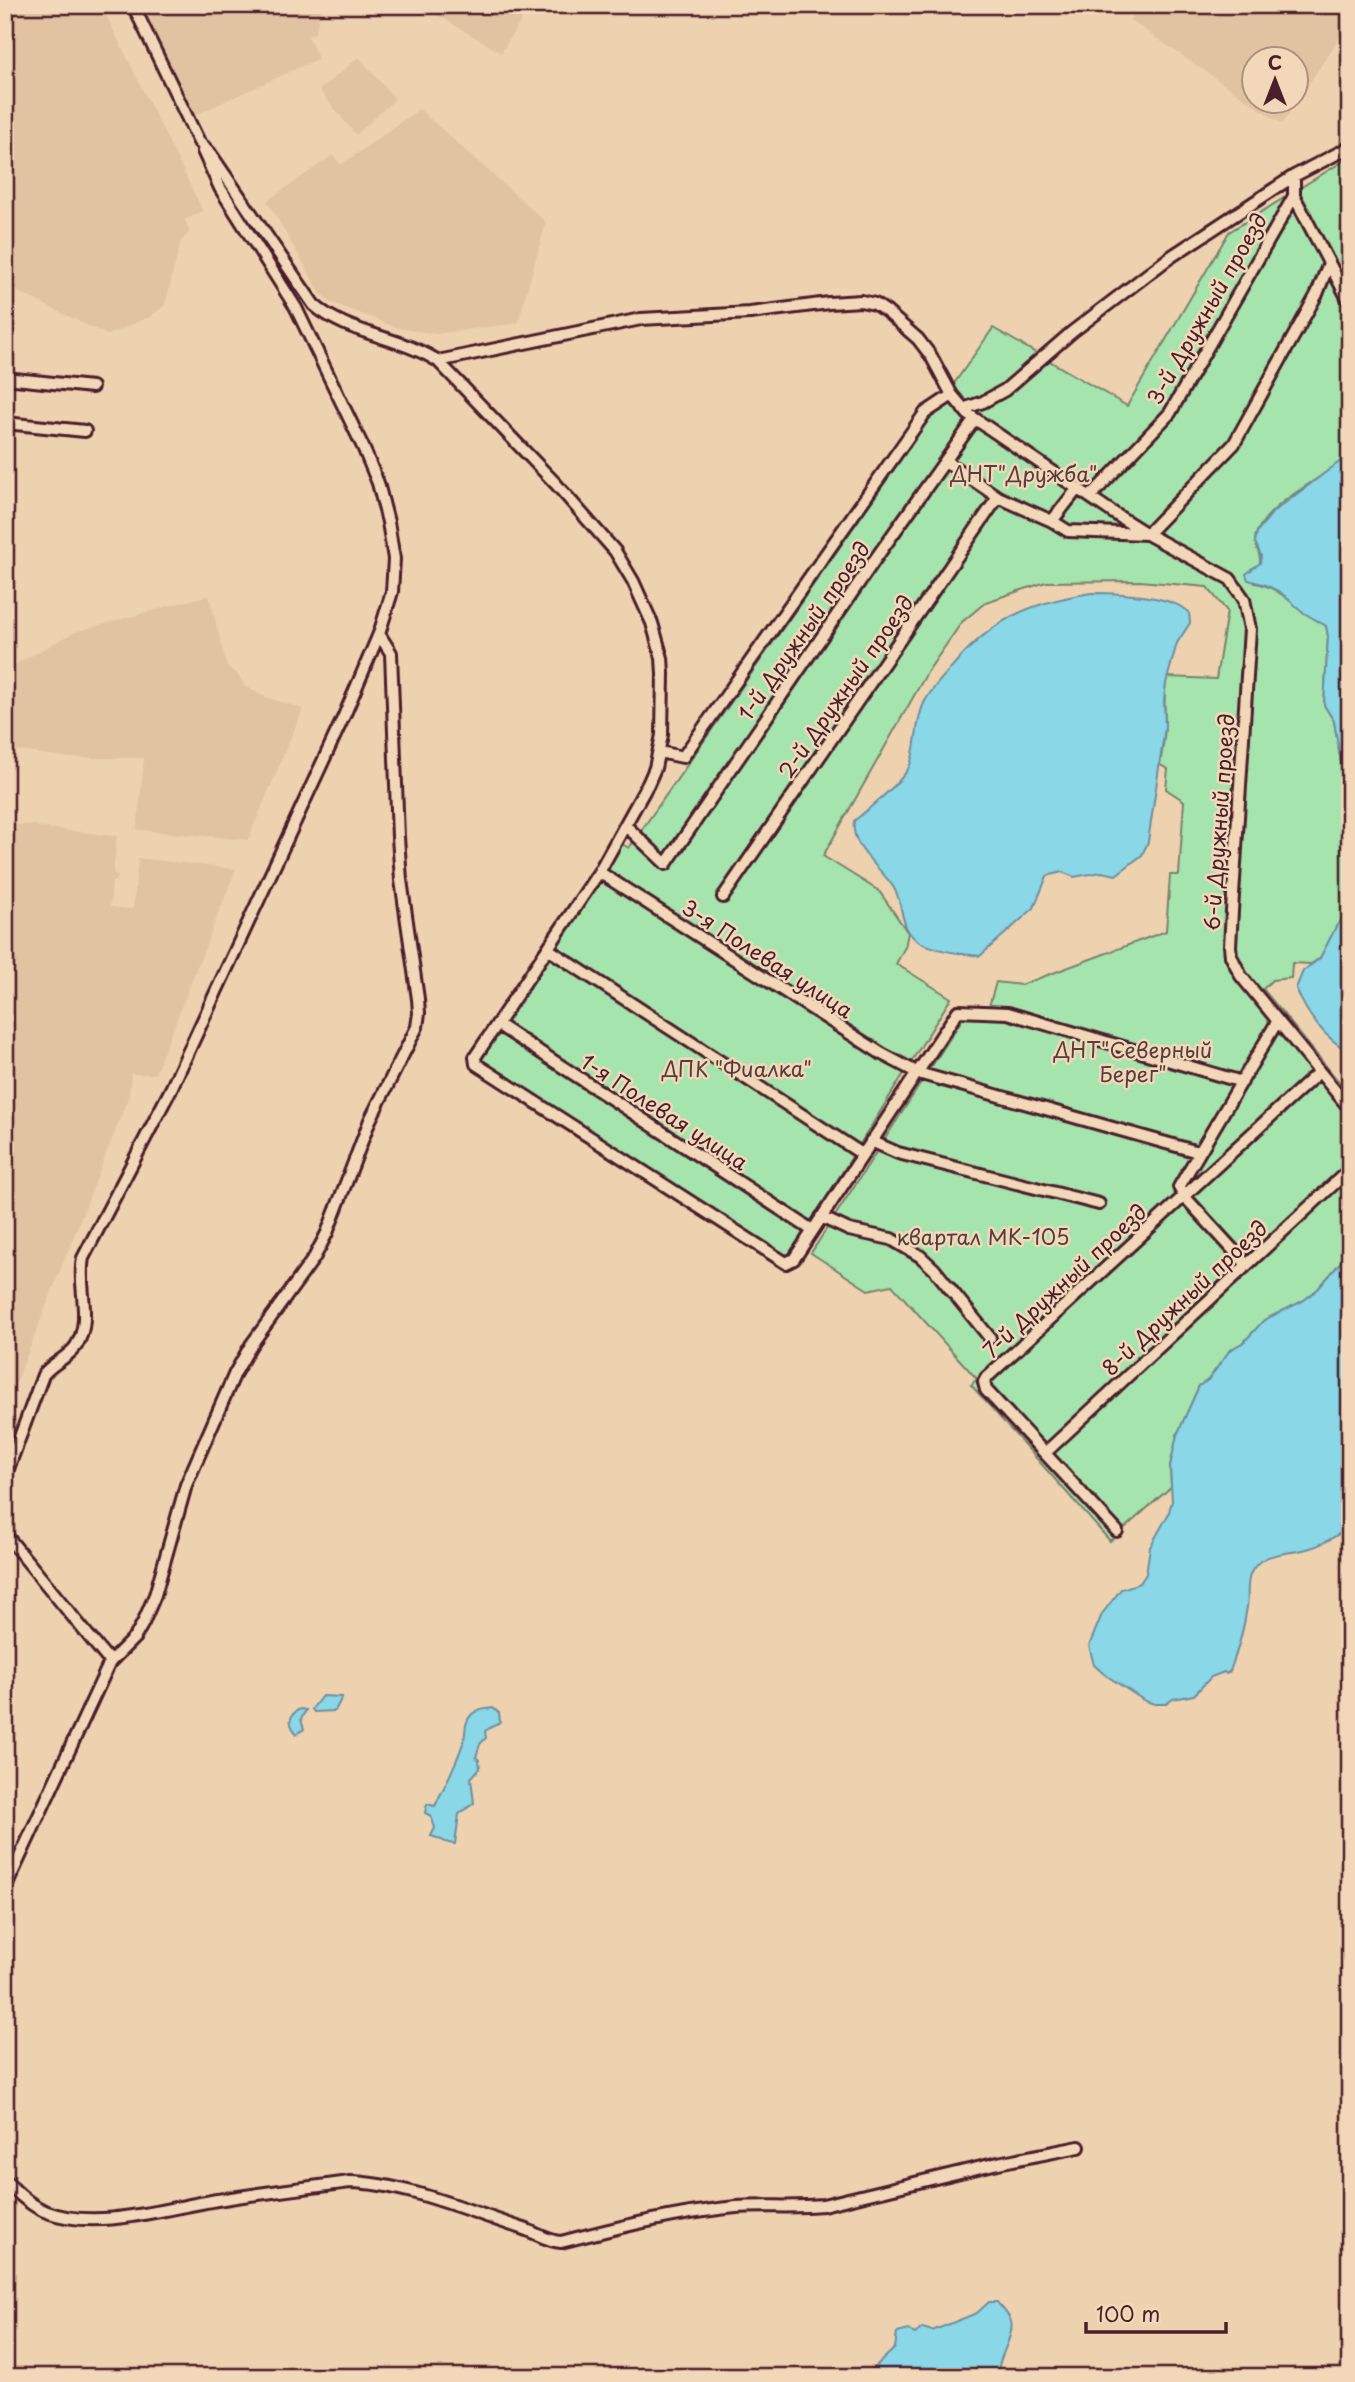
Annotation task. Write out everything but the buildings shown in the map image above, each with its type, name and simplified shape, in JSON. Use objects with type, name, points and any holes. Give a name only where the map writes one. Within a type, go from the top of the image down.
[{"type":"street","points":[[5,1477],[43,1375],[48,1368],[75,1348],[79,1339],[84,1312],[81,1278],[83,1258],[171,1089],[344,716],[379,634],[392,592],[394,559],[388,522],[378,483],[363,447],[296,308],[220,188],[133,5]]},
{"type":"street","points":[[199,142],[314,305],[331,317],[438,361],[615,551],[633,581],[652,623],[662,658],[664,715],[660,752],[648,784],[599,872],[475,1057],[476,1064],[781,1261],[790,1262],[958,1011],[1007,1013],[1242,1082]]},
{"type":"street","points":[[963,409],[1005,390],[1072,332],[1169,258],[1294,176],[1350,147]]},
{"type":"street","points":[[1294,176],[1294,196],[1350,303]]},
{"type":"street","name":"3-й Дружный проезд","points":[[1090,497],[1170,413],[1294,196]]},
{"type":"street","points":[[945,461],[998,497],[1074,533],[1147,534],[1234,444],[1317,293],[1329,263]]},
{"type":"street","points":[[438,361],[631,320],[750,313],[829,303],[861,301],[875,304],[918,339],[963,409],[1147,534]]},
{"type":"street","points":[[5,377],[92,387]]},
{"type":"street","points":[[660,752],[683,757],[925,413],[952,395]]},
{"type":"street","name":"1-й Дружный проезд","points":[[625,824],[666,864],[975,419]]},
{"type":"street","points":[[5,423],[85,431]]},
{"type":"street","points":[[1052,521],[1078,488]]},
{"type":"street","name":"2-й Дружный проезд","points":[[723,897],[998,497]]},
{"type":"street","name":"6-й Дружный проезд","points":[[1147,534],[1222,574],[1235,583],[1244,599],[1250,629],[1230,946],[1240,973],[1350,1109]]},
{"type":"street","points":[[5,1889],[110,1662],[135,1637],[143,1623],[155,1595],[186,1485],[235,1373],[251,1345],[314,1258],[327,1233],[370,1120],[417,1027],[418,999],[398,837],[391,653],[379,634]]},
{"type":"street","name":"3-я Полевая улица","points":[[599,872],[882,1054],[918,1073],[1198,1152]]},
{"type":"street","points":[[548,949],[862,1154]]},
{"type":"street","points":[[1247,1265],[1184,1196],[1180,1186],[1278,1022]]},
{"type":"street","name":"1-я Полевая улица","points":[[497,1024],[813,1230]]},
{"type":"street","name":"7-й Дружный проезд","points":[[1116,1531],[986,1390],[986,1378],[1319,1072]]},
{"type":"street","points":[[871,1141],[898,1153],[1099,1204]]},
{"type":"street","name":"8-й Дружный проезд","points":[[1045,1453],[1350,1170]]},
{"type":"street","points":[[821,1217],[849,1230],[891,1239],[911,1250],[934,1269],[990,1338]]},
{"type":"street","points":[[5,1534],[110,1662]]},
{"type":"street","points":[[5,2180],[30,2203],[47,2212],[89,2218],[116,2217],[253,2194],[364,2182],[421,2196],[527,2230],[550,2241],[561,2242],[649,2219],[688,2213],[756,2206],[798,2208],[823,2205],[998,2163],[1079,2147]]},
{"type":"shaded area","points":[[5,5],[101,5],[203,211],[185,220],[190,232],[181,241],[165,305],[150,317],[107,335],[18,292],[5,277]]},
{"type":"shaded area","points":[[141,5],[322,5],[315,33],[308,36],[318,59],[193,116]]},
{"type":"shaded area","points":[[421,5],[531,5],[501,53]]},
{"type":"shaded area","points":[[1140,5],[1350,5],[1350,22],[1310,82],[1310,46],[1240,46],[1240,95],[1130,20]]},
{"type":"shaded area","points":[[359,57],[395,99],[356,135],[319,90]]},
{"type":"shaded area","points":[[419,109],[546,222],[518,323],[436,334],[398,328],[330,302],[321,294],[267,201],[333,155],[341,165]]},
{"type":"shaded area","points":[[1270,116],[1287,116],[1282,124]]},
{"type":"shaded area","points":[[209,595],[227,667],[237,674],[245,686],[263,696],[303,709],[248,840],[137,830],[144,758],[71,758],[5,749],[5,707],[12,666],[75,632]]},
{"type":"shaded area","points":[[5,824],[36,825],[117,836],[113,873],[118,876],[117,880],[112,882],[110,907],[133,909],[138,858],[236,869],[155,1074],[131,1074],[129,1096],[5,1411]]},
{"type":"green space","points":[[1350,157],[1350,454],[1286,499],[1264,520],[1255,537],[1260,564],[1251,569],[1255,583],[1275,590],[1326,626],[1328,636],[1324,705],[1334,721],[1342,768],[1350,774],[1350,913],[1337,925],[1320,958],[1311,964],[1292,963],[1291,978],[1272,980],[1263,989],[1344,1088],[1350,1087],[1350,1251],[1318,1289],[1303,1301],[1264,1320],[1244,1342],[1230,1350],[1208,1380],[1199,1386],[1177,1435],[1170,1466],[1171,1487],[1110,1541],[971,1385],[977,1379],[892,1285],[868,1290],[811,1253],[965,1015],[986,1017],[996,982],[1021,985],[1166,931],[1170,875],[1179,875],[1184,801],[1166,789],[1168,769],[1160,765],[1165,729],[1165,689],[1167,677],[1216,679],[1227,611],[1207,587],[1140,581],[1046,582],[986,602],[962,622],[928,671],[823,856],[879,891],[908,933],[905,947],[896,964],[951,998],[782,1269],[471,1067],[469,1057],[594,873],[620,843],[629,848],[993,328],[1127,406],[1229,232]]},
{"type":"water","points":[[1350,454],[1350,774],[1342,768],[1334,721],[1324,705],[1328,636],[1326,626],[1304,613],[1280,592],[1248,580],[1246,574],[1260,563],[1261,556],[1255,542],[1257,532],[1273,512]]},
{"type":"water","points":[[1091,593],[1156,599],[1180,606],[1189,612],[1190,623],[1177,643],[1166,683],[1165,727],[1148,842],[1142,855],[1116,875],[1102,872],[1074,877],[1062,872],[1047,876],[1034,908],[980,956],[926,945],[909,932],[897,894],[861,848],[854,831],[854,821],[885,795],[906,772],[912,758],[919,718],[929,694],[981,637],[1030,608]]},
{"type":"water","points":[[1350,913],[1350,1052],[1332,1040],[1317,1025],[1296,988],[1303,971],[1320,958],[1337,925]]},
{"type":"water","points":[[1350,1251],[1350,1526],[1319,1545],[1274,1555],[1254,1567],[1249,1579],[1248,1603],[1242,1631],[1230,1671],[1211,1677],[1194,1695],[1173,1699],[1166,1704],[1145,1701],[1094,1665],[1089,1646],[1102,1614],[1121,1589],[1140,1583],[1146,1574],[1150,1547],[1168,1515],[1172,1501],[1170,1466],[1177,1435],[1199,1386],[1208,1380],[1230,1350],[1244,1342],[1264,1320],[1303,1301],[1318,1289]]},
{"type":"water","points":[[322,1696],[342,1697],[335,1711],[314,1712],[312,1709]]},
{"type":"water","points":[[493,1708],[499,1713],[500,1722],[485,1731],[486,1738],[480,1744],[476,1757],[480,1768],[471,1778],[474,1803],[459,1814],[455,1844],[448,1843],[431,1836],[435,1828],[431,1816],[425,1813],[427,1804],[435,1806],[447,1782],[472,1714]]},
{"type":"water","points":[[300,1709],[306,1710],[301,1719],[304,1729],[297,1734],[291,1720],[293,1714]]},
{"type":"water","points":[[989,2302],[997,2302],[1007,2314],[1012,2327],[998,2377],[864,2377],[895,2348],[897,2333],[909,2330],[915,2334],[923,2328],[932,2331],[977,2313]]},
{"type":"park label","name":"ДНТ\"Дружба\"","points":[[1024,473]]},
{"type":"park label","name":"ДНТ\"Северный Берег\"","points":[[1133,1061]]},
{"type":"park label","name":"ДПК \"Фиалка\"","points":[[737,1068]]},
{"type":"park label","name":"квартал МК-105","points":[[983,1236]]}]
